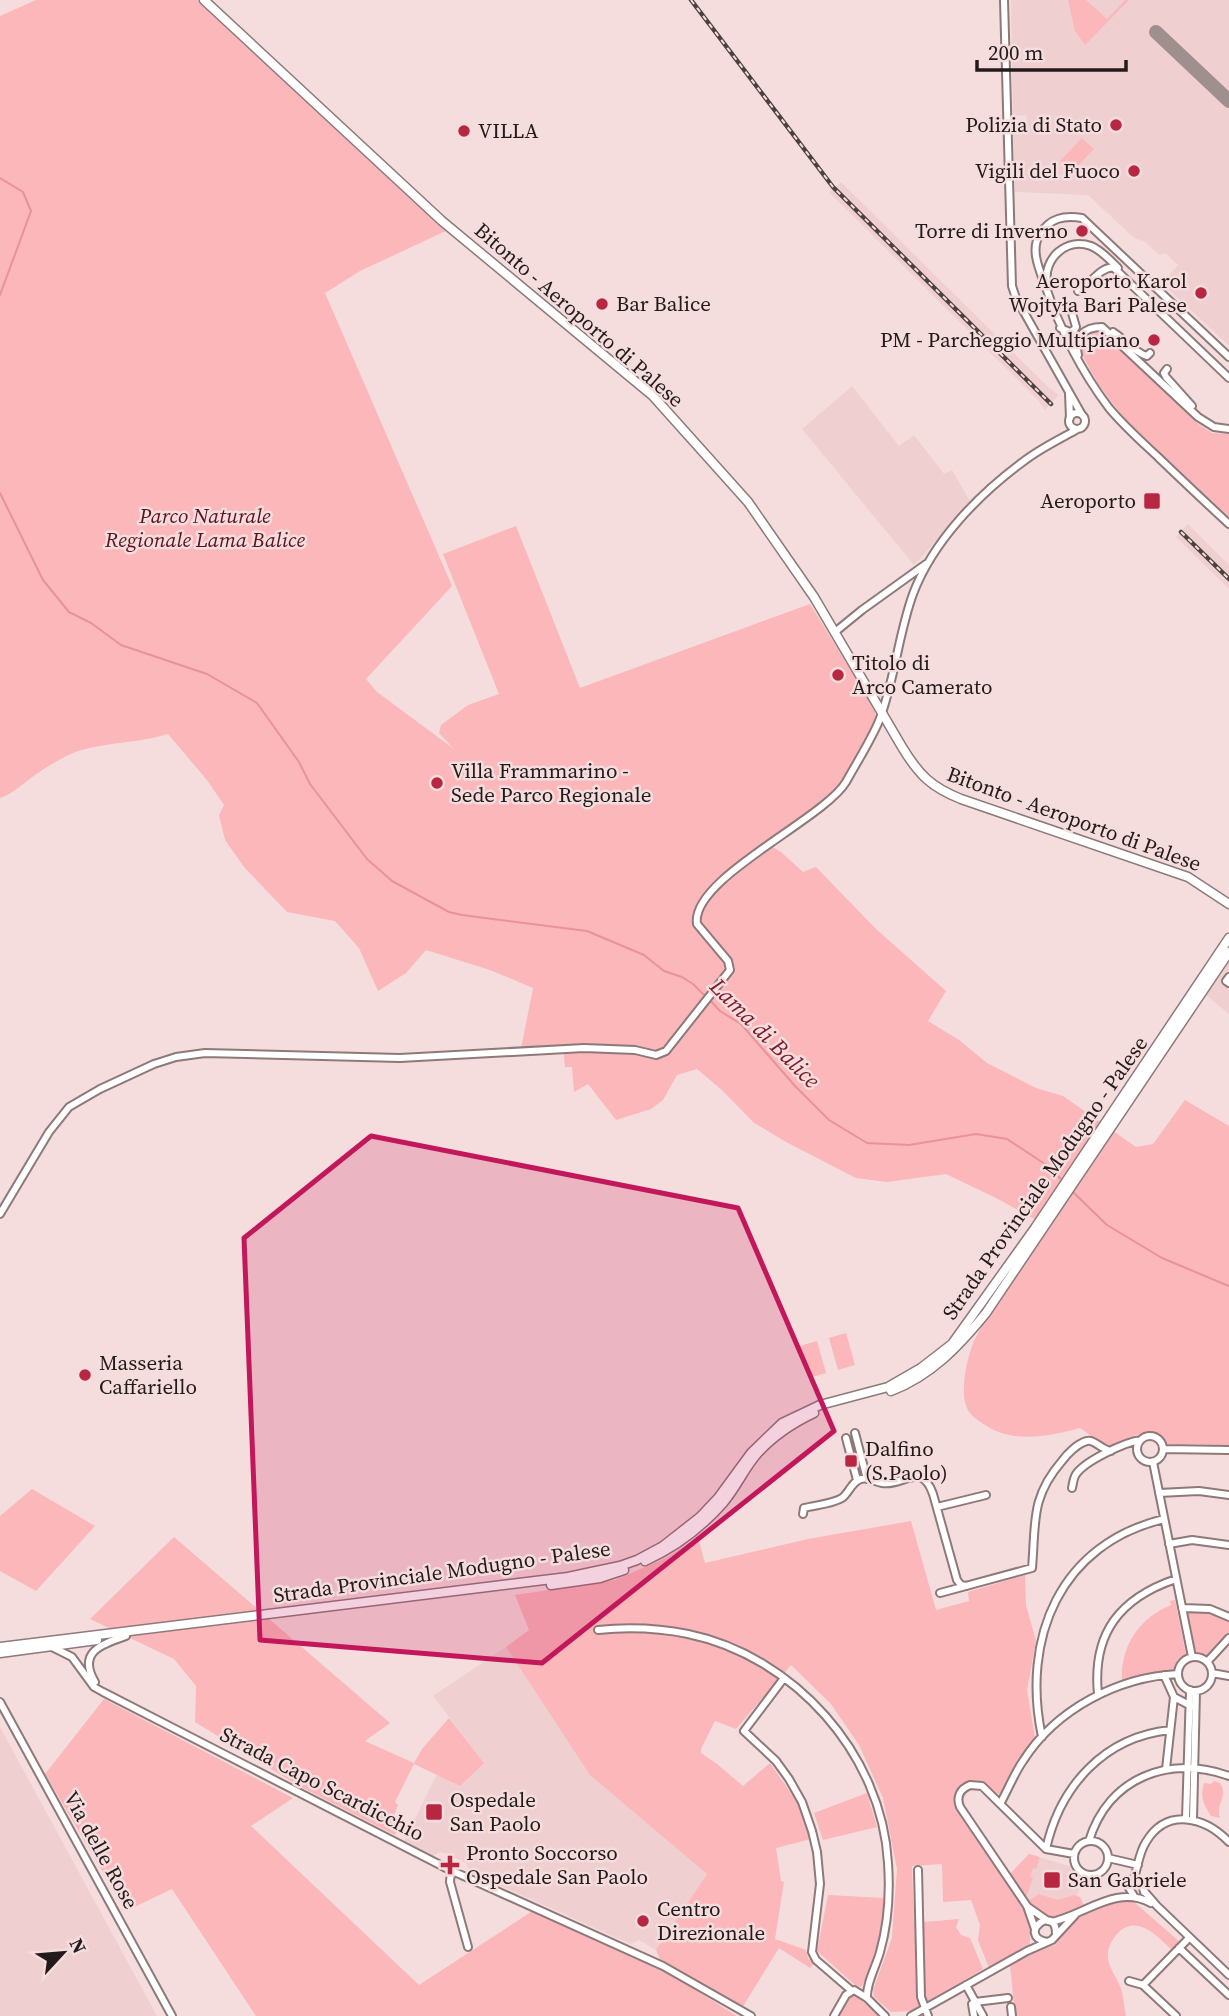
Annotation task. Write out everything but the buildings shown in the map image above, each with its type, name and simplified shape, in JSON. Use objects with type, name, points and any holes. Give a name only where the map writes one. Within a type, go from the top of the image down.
[{"type":"main road","name":"Bitonto - Aeroporto di Palese","points":[[204,0],[442,221],[653,396],[748,502],[814,597],[916,770],[939,789],[961,799],[1188,877],[1229,904]]},
{"type":"main road","name":"Strada Provinciale Modugno - Palese","points":[[0,1653],[427,1598],[574,1582],[600,1577],[642,1563],[667,1551],[706,1521],[724,1501],[756,1455],[788,1427],[824,1409],[901,1387],[957,1348],[986,1313],[1229,938]]},
{"type":"main road","name":"Strada Provinciale Modugno - Palese","points":[[1101,1136],[1229,952]]},
{"type":"main road","name":"Strada Provinciale Modugno - Palese","points":[[0,1647],[423,1593],[534,1582],[595,1572],[637,1560],[663,1546],[700,1517],[718,1498],[751,1453],[782,1423],[820,1405],[888,1387],[936,1358],[968,1323],[1038,1230]]},
{"type":"street","points":[[0,1214],[49,1132],[69,1107],[116,1081],[176,1057],[205,1053],[400,1058],[584,1048],[635,1050],[656,1055],[666,1051],[730,970],[729,964],[698,927],[698,909],[740,866],[839,793],[882,712],[912,597],[927,563],[984,495],[1025,460],[1085,423],[1016,298],[1012,286],[1004,0]]},
{"type":"street","points":[[1229,357],[1082,218],[1062,217],[1047,225],[1037,237],[1035,251],[1060,328],[1110,410],[1229,524]]},
{"type":"street","points":[[1054,312],[1046,279],[1047,269],[1055,254],[1077,244],[1092,247],[1105,256],[1136,286]]},
{"type":"street","points":[[1078,291],[1102,270],[1113,267],[1229,378]]},
{"type":"street","points":[[1060,328],[1074,330],[1076,327],[1072,313]]},
{"type":"street","points":[[1081,364],[1076,346],[1082,332],[1096,327],[1123,338],[1142,355],[1147,356],[1150,353]]},
{"type":"street","points":[[1106,329],[1198,417],[1214,427],[1229,429]]},
{"type":"street","points":[[1167,369],[1164,373],[1166,377],[1207,423]]},
{"type":"street","points":[[1068,389],[1069,420],[1073,428],[1078,429]]},
{"type":"street","points":[[1060,438],[1075,413],[1082,415]]},
{"type":"street","points":[[835,632],[927,563]]},
{"type":"street","points":[[1229,977],[1226,981],[1229,984]]},
{"type":"street","points":[[855,1433],[867,1479]]},
{"type":"street","points":[[1072,1488],[1075,1476],[1082,1469],[1132,1441],[1152,1437],[1160,1441],[1163,1449],[1160,1456],[1153,1462],[1143,1461],[1138,1455],[1140,1440]]},
{"type":"street","points":[[846,1438],[857,1480]]},
{"type":"street","points":[[940,1593],[1032,1568],[1036,1509],[1042,1489],[1052,1472],[1067,1455],[1087,1441],[1092,1441],[1105,1451],[1111,1451]]},
{"type":"street","points":[[1163,1449],[1229,1450]]},
{"type":"street","points":[[1153,1462],[1192,1657]]},
{"type":"street","points":[[803,1514],[804,1508],[844,1497],[857,1480],[867,1479],[884,1484],[914,1476],[923,1479],[929,1484],[937,1507],[957,1580],[961,1585],[967,1586]]},
{"type":"street","points":[[1159,1493],[1199,1491],[1229,1495]]},
{"type":"street","points":[[937,1507],[986,1495]]},
{"type":"street","points":[[1042,1737],[1036,1702],[1037,1655],[1043,1628],[1056,1598],[1077,1569],[1097,1550],[1130,1530],[1164,1519]]},
{"type":"street","points":[[1169,1544],[1192,1541],[1229,1545]]},
{"type":"street","points":[[1098,1695],[1098,1656],[1117,1614],[1133,1598],[1154,1586],[1176,1579]]},
{"type":"street","points":[[1182,1608],[1210,1609],[1229,1617]]},
{"type":"street","points":[[598,1630],[650,1628],[703,1637],[741,1652],[784,1678],[827,1717],[860,1764],[883,1827],[888,1862],[889,1900],[880,1951],[859,1990],[846,1995],[834,2016]]},
{"type":"street","points":[[103,1692],[91,1676],[89,1660],[93,1651],[103,1643],[127,1636]]},
{"type":"street","points":[[1208,1661],[1229,1639]]},
{"type":"street","name":"Strada Capo Scardicchio","points":[[51,1646],[72,1657],[94,1687],[103,1692],[451,1870],[656,1962],[751,2016]]},
{"type":"street","points":[[1192,1657],[1208,1661],[1212,1674],[1208,1686],[1193,1690],[1182,1684],[1178,1674],[1181,1664],[1192,1657]]},
{"type":"street","points":[[1000,1804],[1024,1760],[1042,1737],[1066,1715],[1098,1695],[1128,1683],[1178,1674]]},
{"type":"street","points":[[1212,1674],[1229,1676]]},
{"type":"street","points":[[1164,1675],[1174,1697],[1166,1769]]},
{"type":"street","points":[[784,1678],[744,1731],[776,1762],[802,1802],[817,1853],[820,1884],[812,1952],[816,1960],[859,1990],[884,2016]]},
{"type":"street","points":[[1191,1768],[1193,1690]]},
{"type":"street","points":[[1190,1820],[1193,1690]]},
{"type":"street","points":[[1174,1697],[1191,1706]]},
{"type":"street","name":"Via delle Rose","points":[[0,1702],[172,2016]]},
{"type":"street","points":[[1046,1849],[1060,1805],[1075,1782],[1091,1765],[1124,1742],[1146,1734],[1170,1730]]},
{"type":"street","points":[[1108,1858],[1101,1871],[1091,1875],[1078,1869],[1074,1854],[1078,1847],[1088,1841],[1100,1814],[1115,1796],[1139,1779],[1166,1769],[1191,1768],[1229,1776]]},
{"type":"street","points":[[1047,1942],[1041,1941],[1027,1906],[960,1807],[959,1797],[965,1787],[976,1784],[982,1786],[1046,1849],[1074,1854]]},
{"type":"street","points":[[1229,1842],[1218,1830],[1202,1821],[1169,1822],[1151,1834],[1142,1848],[1130,1893],[1139,1894],[1157,1906],[1229,1975]]},
{"type":"street","points":[[1088,1841],[1102,1845],[1108,1858]]},
{"type":"street","points":[[1108,1858],[1138,1865]]},
{"type":"street","points":[[451,1870],[450,1882],[468,1947]]},
{"type":"street","points":[[918,1870],[921,1997],[928,2016]]},
{"type":"street","points":[[1027,1951],[1034,1944],[1041,1922],[1076,1914],[1110,1899],[1131,1884],[1141,1882],[1139,1894]]},
{"type":"street","points":[[1110,1899],[1139,1894]]},
{"type":"street","points":[[1027,1906],[1055,1927],[1055,1935]]},
{"type":"street","points":[[911,2016],[1047,1942],[1076,1914]]},
{"type":"street","points":[[1143,1985],[1189,1938]]},
{"type":"street","points":[[1179,1948],[1229,1995]]},
{"type":"street","points":[[1129,1981],[1143,1985],[1176,2016]]},
{"type":"street","points":[[966,1985],[983,2016]]},
{"type":"street","points":[[975,2002],[1008,1998]]},
{"type":"street","points":[[974,2016],[972,2004],[975,2002]]},
{"type":"street","points":[[1012,2007],[1013,2016]]},
{"type":"highlighted area","points":[[371,1136],[738,1208],[834,1431],[542,1663],[260,1640],[244,1238]]},
{"type":"shaded area","points":[[1011,0],[1229,0],[1229,346],[1162,283],[1178,265],[1165,253],[1159,255],[1145,242],[1134,238],[1088,195],[1015,192],[1013,125],[1027,122],[1026,115],[1016,116],[1013,112]]},
{"type":"shaded area","points":[[841,182],[1059,395],[1045,410],[829,192]]},
{"type":"shaded area","points":[[852,386],[899,446],[914,435],[944,474],[952,470],[971,503],[914,565],[802,429]]},
{"type":"shaded area","points":[[1188,524],[1229,565],[1229,589],[1176,537]]},
{"type":"shaded area","points":[[1229,958],[1229,1014],[1205,994]]},
{"type":"shaded area","name":"Ospedale San Paolo","points":[[506,1647],[590,1774],[707,1874],[656,1950],[639,1940],[631,1944],[470,1872],[466,1863],[441,1852],[432,1856],[404,1841],[437,1774],[484,1763],[433,1696]]},
{"type":"shaded area","points":[[0,1727],[157,2016],[0,2016]]},
{"type":"shaded area","points":[[1029,1854],[1072,1867],[1071,1873],[1083,1877],[1077,1896],[1058,1900],[1039,1894],[1028,1901],[1010,1874]]},
{"type":"green space","name":"Parco Naturale Regionale Lama Balice","points":[[36,0],[198,0],[450,229],[360,271],[325,293],[452,586],[366,679],[377,692],[454,749],[439,733],[441,725],[468,705],[499,694],[443,554],[516,526],[580,688],[810,604],[866,695],[875,711],[876,719],[840,787],[759,846],[717,882],[766,843],[781,852],[803,872],[816,867],[876,929],[946,991],[928,1021],[959,1040],[987,1063],[1036,1088],[1063,1096],[1136,1147],[1153,1144],[1185,1100],[1229,1126],[1229,1445],[1166,1444],[1161,1437],[1147,1433],[1132,1436],[1110,1447],[1080,1428],[1030,1437],[1005,1434],[982,1423],[969,1412],[965,1401],[964,1382],[971,1351],[985,1321],[1047,1226],[946,1174],[887,1182],[856,1178],[753,1122],[697,1069],[677,1075],[663,1100],[651,1109],[616,1120],[588,1084],[574,1092],[572,1067],[565,1067],[563,1048],[521,1049],[533,988],[490,970],[426,950],[406,973],[378,991],[359,948],[335,921],[287,912],[244,867],[225,840],[219,815],[224,805],[207,780],[168,734],[78,751],[52,764],[0,798],[0,16]]},
{"type":"green space","points":[[1068,0],[1086,0],[1107,19],[1125,0],[1129,0],[1085,45],[1075,31]]},
{"type":"green space","points":[[1082,138],[1094,149],[1072,172],[1060,161]]},
{"type":"green space","points":[[1097,329],[1106,332],[1197,423],[1212,433],[1229,434],[1229,520],[1144,440],[1104,392],[1089,369],[1080,347],[1085,335]]},
{"type":"green space","points":[[846,1333],[855,1365],[838,1370],[829,1338]]},
{"type":"green space","points":[[817,1341],[826,1373],[809,1378],[800,1346]]},
{"type":"green space","points":[[32,1489],[95,1526],[36,1591],[0,1571],[0,1516]]},
{"type":"green space","points":[[911,1521],[936,1610],[969,1601],[968,1592],[1025,1575],[1026,1605],[1036,1641],[1027,1690],[1035,1738],[1000,1794],[980,1782],[971,1781],[961,1785],[955,1795],[956,1808],[1026,1911],[1030,1923],[1030,1945],[989,1968],[978,1940],[980,1925],[971,1900],[943,1902],[942,1864],[912,1866],[914,1923],[959,1919],[956,1927],[961,1935],[970,1938],[983,1969],[911,2011],[891,2012],[874,1997],[873,1990],[892,1938],[897,1869],[883,1798],[859,1745],[831,1704],[791,1665],[736,1729],[715,1721],[701,1749],[701,1753],[743,1786],[770,1763],[797,1802],[808,1827],[808,1838],[811,1839],[776,1848],[781,1881],[784,1882],[775,1939],[806,1950],[808,1958],[814,1964],[810,1968],[779,1948],[742,2008],[660,1959],[656,1950],[707,1874],[590,1775],[506,1647],[529,1630],[515,1595],[615,1580],[668,1557],[698,1537],[705,1563],[808,1539]]},
{"type":"green space","points":[[174,1537],[390,1723],[365,1741],[414,1763],[422,1749],[449,1718],[484,1763],[460,1786],[414,1764],[395,1802],[398,1805],[394,1815],[398,1829],[395,1835],[299,1786],[195,1722],[196,1686],[174,1659],[90,1619]]},
{"type":"green space","points":[[1175,1600],[1186,1655],[1179,1660],[1175,1670],[1122,1681],[1124,1657],[1134,1635],[1150,1618],[1171,1605],[1170,1601]]},
{"type":"green space","points":[[1188,1612],[1218,1616],[1229,1622],[1229,1633],[1207,1656],[1196,1653]]},
{"type":"green space","points":[[104,1699],[293,1798],[251,1826],[419,1985],[534,1910],[665,1971],[737,2016],[256,2016],[172,1889],[126,1911],[45,1774]]},
{"type":"green space","points":[[1214,1781],[1220,1783],[1223,1792],[1219,1808],[1220,1818],[1211,1816],[1202,1797],[1204,1783],[1211,1784]]},
{"type":"green space","points":[[867,1793],[877,1827],[823,1840],[814,1813]]},
{"type":"green space","points":[[1029,1854],[1040,1857],[1036,1869],[1033,1868],[1030,1877],[1033,1878],[1026,1898],[1010,1874]]},
{"type":"green space","points":[[1039,1894],[1058,1900],[1074,1895],[1080,1897],[1084,1905],[1061,1915],[1048,1917],[1028,1901]]},
{"type":"green space","points":[[828,1895],[884,1898],[875,1956],[861,1987],[856,1986],[817,1951]]},
{"type":"green space","points":[[1125,1899],[1134,1902],[1180,1942],[1172,1950],[1153,1933],[1139,1926],[1132,1926],[1124,1928],[1111,1942],[1108,1959],[1120,1985],[1126,2016],[1015,2016],[1010,1965],[1045,1947],[1055,1945],[1070,1924],[1079,1917]]},
{"type":"green space","points":[[851,1994],[855,1995],[880,2016],[837,2016]]},
{"type":"waterway","name":"Lama di Balice","points":[[0,178],[23,192],[31,211],[0,295]]},
{"type":"waterway","name":"Lama di Balice","points":[[0,493],[43,580],[69,612],[91,623],[121,645],[207,674],[257,703],[299,762],[310,784],[367,859],[392,881],[449,912],[587,931],[644,955],[664,971],[693,984],[705,996]]},
{"type":"waterway","name":"Lama di Balice","points":[[709,999],[720,1011],[741,1024],[829,1120],[867,1143],[909,1145],[976,1134],[1007,1139],[1045,1164],[1062,1180]]},
{"type":"waterway","name":"Lama di Balice","points":[[1073,1192],[1107,1225],[1162,1258],[1229,1286]]},
{"type":"taxiway","points":[[1156,32],[1229,101]]},
{"type":"railway","points":[[691,0],[833,187],[1051,404]]},
{"type":"railway","points":[[1181,532],[1229,579]]},
{"type":"place","name":"Polizia di Stato","points":[[1116,125]]},
{"type":"place","name":"VILLA","points":[[464,131]]},
{"type":"place","name":"Vigili del Fuoco","points":[[1134,171]]},
{"type":"place","name":"Torre di Inverno","points":[[1082,231]]},
{"type":"place","name":"Aeroporto Karol Wojtyła Bari Palese","points":[[1201,293]]},
{"type":"place","name":"Bar Balice","points":[[602,304]]},
{"type":"place","name":"PM - Parcheggio Multipiano","points":[[1154,340]]},
{"type":"place","name":"Aeroporto","points":[[1152,501]]},
{"type":"place","name":"Titolo di Arco Camerato","points":[[838,675]]},
{"type":"place","name":"Villa Frammarino - Sede Parco Regionale","points":[[437,783]]},
{"type":"place","name":"Masseria Caffariello","points":[[85,1375]]},
{"type":"place","name":"Dalfino (S.Paolo)","points":[[851,1461]]},
{"type":"place","name":"Ospedale San Paolo","points":[[434,1812]]},
{"type":"place","name":"Pronto Soccorso Ospedale San Paolo","points":[[450,1865]]},
{"type":"place","name":"San Gabriele","points":[[1052,1880]]},
{"type":"place","name":"Centro Direzionale","points":[[643,1921]]}]
